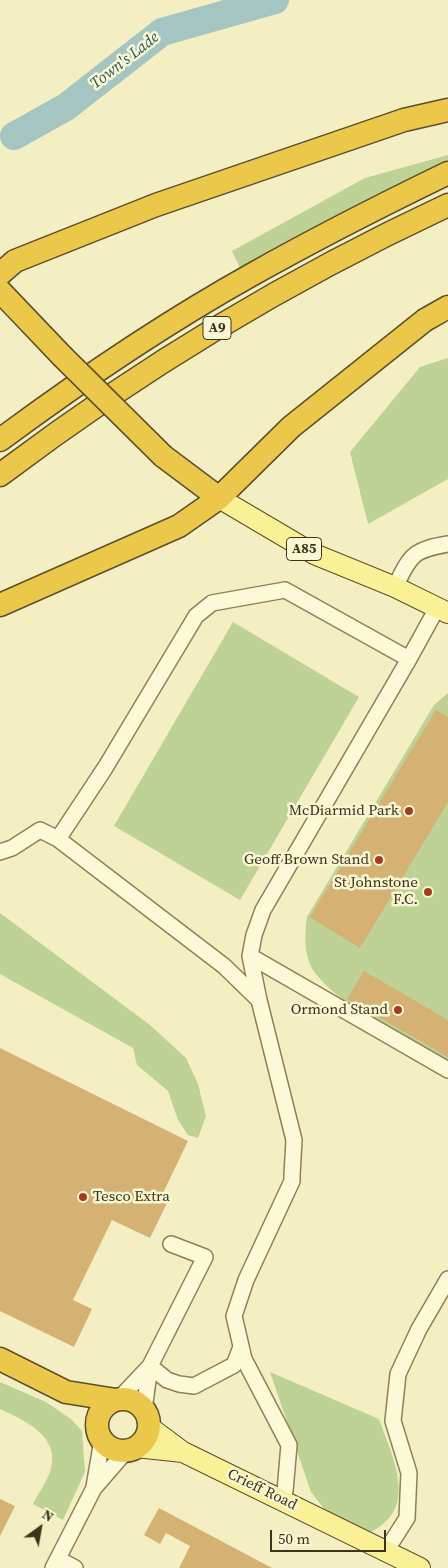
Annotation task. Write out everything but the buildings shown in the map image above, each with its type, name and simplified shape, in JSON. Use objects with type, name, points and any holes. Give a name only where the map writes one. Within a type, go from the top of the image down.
[{"type":"highway","points":[[0,274],[15,261],[156,205],[404,120],[448,110]]},
{"type":"highway","name":"A9","points":[[0,440],[58,397],[252,274],[367,213],[448,173]]},
{"type":"highway","name":"A9","points":[[0,475],[63,428],[164,359],[326,264],[448,205]]},
{"type":"highway","name":"A85","points":[[0,291],[62,356],[164,456],[219,498]]},
{"type":"highway","points":[[0,605],[179,526],[219,498],[291,428],[425,320],[448,307]]},
{"type":"highway","points":[[0,1359],[66,1392],[132,1400],[146,1418],[147,1434],[131,1449],[111,1448],[66,1392]]},
{"type":"highway","points":[[99,1433],[101,1410],[117,1399]]},
{"type":"main road","name":"A85","points":[[219,498],[314,554],[395,587],[443,611]]},
{"type":"main road","name":"Crieff Road","points":[[146,1418],[183,1452],[420,1568]]},
{"type":"main road","name":"Crieff Road","points":[[131,1449],[183,1452]]},
{"type":"street","points":[[395,587],[408,562],[424,548],[448,544]]},
{"type":"street","points":[[58,839],[105,768],[196,616],[212,603],[285,590],[408,659]]},
{"type":"street","points":[[282,1499],[285,1492],[289,1445],[244,1359],[234,1316],[246,1280],[292,1181],[294,1140],[258,1000],[250,956],[254,934],[263,910],[408,659],[443,611]]},
{"type":"street","points":[[0,852],[12,848],[40,830],[58,839],[224,966],[258,1000]]},
{"type":"street","points":[[250,956],[448,1070]]},
{"type":"street","points":[[117,1399],[150,1366],[205,1257],[171,1244]]},
{"type":"street","points":[[386,1551],[408,1518],[409,1473],[393,1421],[398,1374],[413,1342],[448,1279]]},
{"type":"street","points":[[150,1366],[167,1380],[194,1386],[234,1364],[241,1347]]},
{"type":"street","points":[[146,1418],[150,1366]]},
{"type":"street","points":[[94,1488],[99,1433]]},
{"type":"street","points":[[75,1568],[56,1564],[94,1488],[131,1449]]},
{"type":"green space","points":[[448,155],[448,169],[242,272],[232,251],[365,178]]},
{"type":"green space","points":[[448,358],[448,479],[368,524],[350,452],[420,367]]},
{"type":"green space","points":[[233,622],[359,697],[240,900],[114,826]]},
{"type":"green space","name":"McDiarmid Park","points":[[448,693],[448,1061],[392,1031],[332,990],[318,976],[309,962],[305,940],[307,917],[434,705]]},
{"type":"green space","points":[[0,913],[150,1025],[186,1058],[198,1084],[206,1116],[198,1138],[188,1135],[178,1120],[168,1091],[137,1065],[133,1048],[0,974]]},
{"type":"green space","points":[[270,1372],[379,1419],[391,1450],[398,1482],[398,1497],[394,1511],[385,1523],[369,1533],[353,1528],[325,1510],[311,1492]]},
{"type":"green space","points":[[0,1382],[46,1402],[71,1419],[82,1431],[85,1472],[63,1520],[33,1504],[50,1472],[51,1449],[39,1432],[20,1419],[0,1409]]},
{"type":"waterway","name":"Town's Lade","points":[[14,136],[66,107],[162,32],[275,0]]},
{"type":"place","name":"McDiarmid Park","points":[[409,811]]},
{"type":"place","name":"Geoff Brown Stand","points":[[379,860]]},
{"type":"place","name":"St Johnstone F.C.","points":[[428,892]]},
{"type":"place","name":"Ormond Stand","points":[[398,1010]]},
{"type":"place","name":"Tesco Extra","points":[[83,1197]]}]
